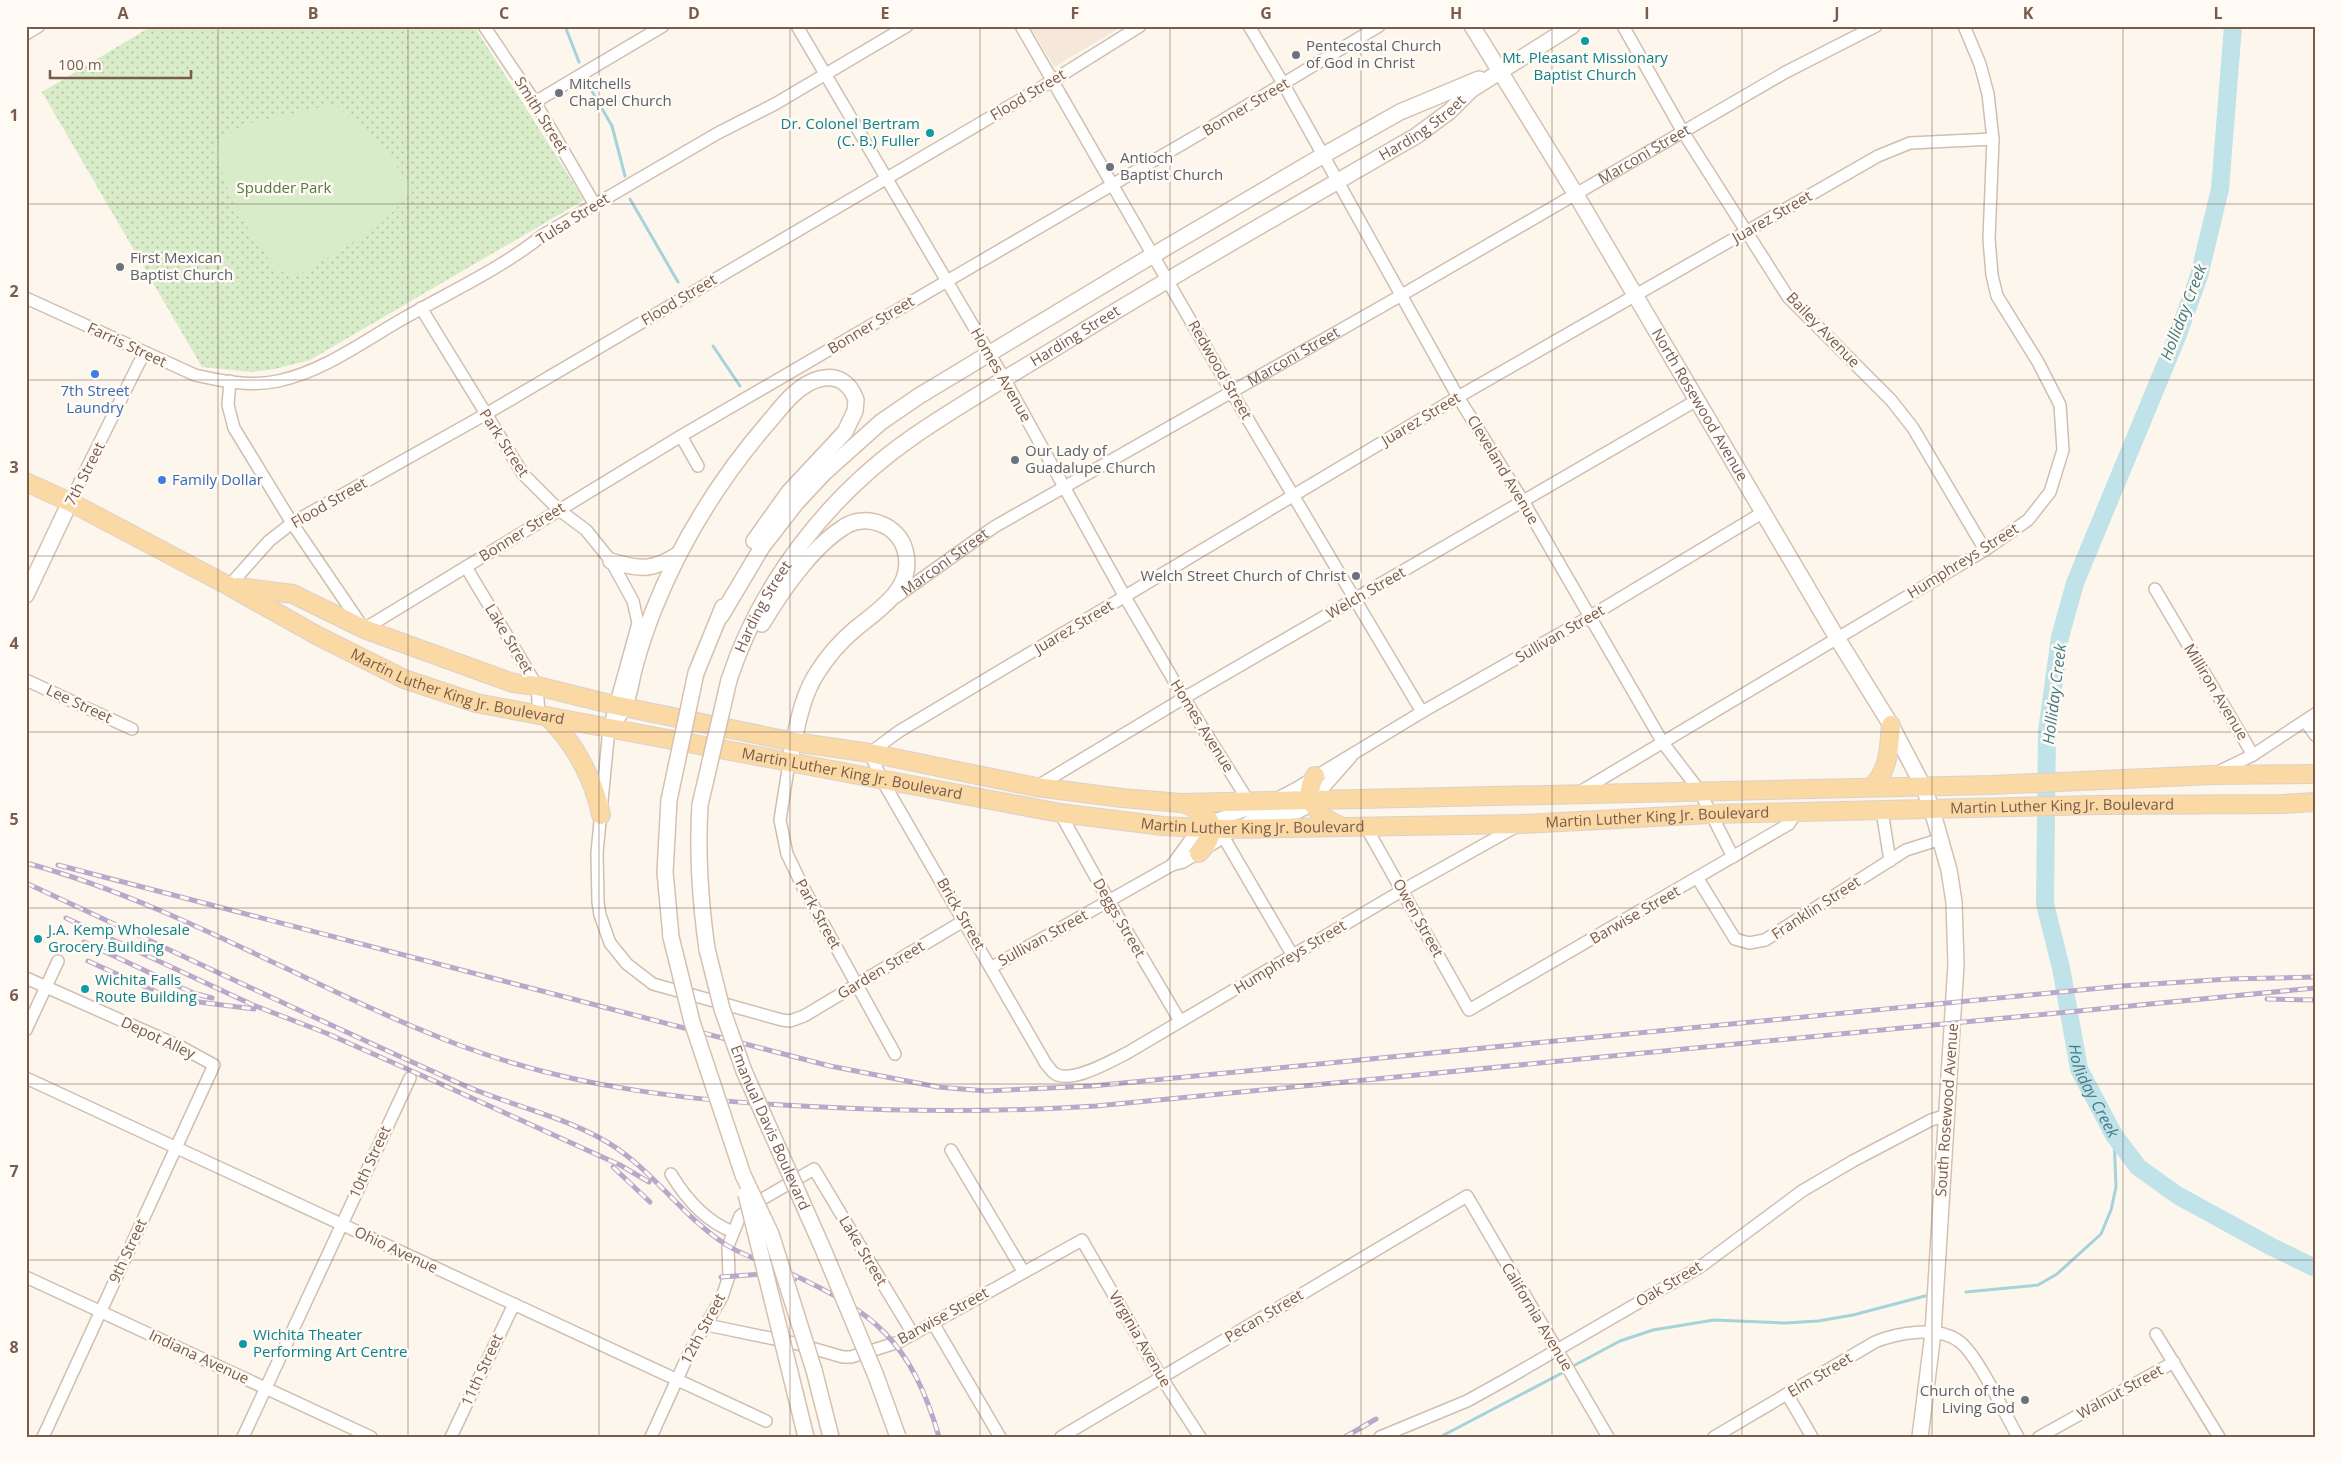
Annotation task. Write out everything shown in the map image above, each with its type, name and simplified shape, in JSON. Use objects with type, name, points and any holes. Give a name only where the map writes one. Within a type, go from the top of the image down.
[{"type":"main road","name":"Martin Luther King Jr. Boulevard","points":[[26,482],[70,502],[229,586],[318,636],[404,679],[476,703],[1060,813],[1163,826],[1216,829],[1522,824],[1710,814],[1882,811],[1928,798],[1992,785],[2212,776],[2315,774]]},
{"type":"main road","name":"Martin Luther King Jr. Boulevard","points":[[229,586],[293,594],[364,629],[513,683],[537,686],[619,706],[794,742],[870,753],[1036,787],[1122,798],[1181,803],[1872,787],[1996,808],[2315,802]]},
{"type":"main road","points":[[543,715],[561,730],[584,768],[595,792],[600,816]]},
{"type":"main road","points":[[1872,787],[1882,777],[1888,757],[1891,725]]},
{"type":"main road","points":[[1315,776],[1311,783],[1311,801],[1316,812],[1328,822],[1342,827]]},
{"type":"main road","points":[[1801,813],[1838,803],[1928,798]]},
{"type":"main road","points":[[1181,803],[1202,810],[1216,829],[1208,843],[1199,853]]},
{"type":"street","points":[[26,34],[39,26]]},
{"type":"street","name":"Smith Street","points":[[484,26],[535,102],[595,205]]},
{"type":"street","points":[[535,102],[663,26]]},
{"type":"street","name":"Homes Avenue","points":[[797,26],[1005,380],[1125,597],[1184,698],[1249,802]]},
{"type":"street","name":"Tulsa Street","points":[[230,381],[275,382],[312,371],[526,249],[543,235],[718,133],[775,104],[907,26]]},
{"type":"street","name":"Redwood Street","points":[[1022,26],[1231,391],[1422,712]]},
{"type":"street","name":"Flood Street","points":[[229,586],[268,541],[292,524],[486,414],[1052,81],[1140,26]]},
{"type":"street","name":"Cleveland Avenue","points":[[1248,26],[1284,84],[1322,156],[1458,397],[1523,501],[1663,743],[1699,790],[1734,857]]},
{"type":"street","name":"Bonner Street","points":[[364,629],[681,436],[1284,84],[1379,26]]},
{"type":"street","name":"North Rosewood Avenue","points":[[1472,26],[1575,193],[1836,638],[1891,725],[1928,798]]},
{"type":"street","name":"Harding Street","points":[[729,680],[736,657],[764,600],[801,545],[834,505],[874,467],[913,437],[1167,280],[1416,136],[1450,111],[1470,90],[1572,26]]},
{"type":"street","name":"Bailey Avenue","points":[[1623,26],[1683,132],[1788,297],[1897,407],[1917,435],[1985,550]]},
{"type":"street","name":"Marconi Street","points":[[789,763],[803,705],[816,674],[831,653],[854,631],[910,586],[994,527],[1400,296],[1786,72],[1876,26]]},
{"type":"street","name":"Humphreys Street","points":[[1574,795],[1985,550],[2028,520],[2050,492],[2063,450],[2060,405],[2038,362],[1997,296],[1992,275],[1989,239],[1993,138],[1988,94],[1980,64],[1964,26]]},
{"type":"street","name":"Harding Street","points":[[721,616],[762,547],[796,503],[824,473],[881,422],[919,396],[1322,156],[1400,112],[1436,95],[1499,71]]},
{"type":"street","name":"Juarez Street","points":[[870,753],[898,732],[1458,397],[1878,156],[1902,146],[1928,141],[1993,138]]},
{"type":"street","name":"Farris Street","points":[[26,298],[195,375],[230,381]]},
{"type":"street","name":"Park Street","points":[[421,308],[523,474],[558,510],[586,530],[611,561],[633,601],[638,623],[619,706]]},
{"type":"street","name":"7th Street","points":[[26,595],[144,353]]},
{"type":"street","points":[[600,816],[609,728],[636,662],[654,609],[679,554],[702,513],[741,455],[786,402],[804,385],[817,379],[839,378],[846,383],[856,400],[851,422],[789,492],[752,543],[734,576],[721,616],[696,673],[669,800],[665,872],[671,937],[692,1022],[743,1175],[771,1234],[814,1370],[830,1437]]},
{"type":"street","points":[[230,381],[228,405],[234,428],[292,524],[364,629]]},
{"type":"street","name":"Welch Street","points":[[1036,787],[1184,698],[1697,400]]},
{"type":"street","points":[[681,436],[698,466]]},
{"type":"street","name":"Sullivan Street","points":[[992,967],[1172,865],[1216,829],[1242,813],[1272,801],[1422,712],[1589,617],[1762,513]]},
{"type":"street","points":[[729,680],[768,613],[792,580],[824,544],[847,525],[860,521],[874,521],[886,526],[903,544],[907,565],[905,577],[886,606]]},
{"type":"street","points":[[611,561],[634,568],[648,568],[665,563],[679,554]]},
{"type":"street","name":"Lake Street","points":[[466,567],[537,686],[543,715]]},
{"type":"street","name":"Milliron Avenue","points":[[2155,590],[2254,755],[2212,776]]},
{"type":"street","name":"Lee Street","points":[[26,680],[132,729]]},
{"type":"street","name":"Emanual Davis Boulevard","points":[[729,680],[700,805],[698,846],[699,890],[707,949],[722,1009],[744,1071],[824,1248],[876,1376],[898,1437]]},
{"type":"street","points":[[2254,755],[2310,718],[2315,735]]},
{"type":"street","name":"Sullivan Street","points":[[1216,829],[1255,818],[1274,814],[1297,813],[1305,809],[1331,782],[1356,751]]},
{"type":"street","name":"Brick Street","points":[[870,753],[882,780],[965,920],[1046,1064],[1054,1074]]},
{"type":"street","name":"Park Street","points":[[789,763],[780,820],[788,854],[803,887],[895,1054]]},
{"type":"street","name":"South Rosewood Avenue","points":[[1920,1437],[1932,1333],[1954,1003],[1956,927],[1953,894],[1941,839],[1928,798]]},
{"type":"street","points":[[1882,811],[1890,861]]},
{"type":"street","name":"Deggs Street","points":[[1060,813],[1180,1022]]},
{"type":"street","name":"Barwise Street","points":[[1469,1010],[1698,879],[1789,824],[1801,813]]},
{"type":"street","name":"Garden Street","points":[[600,816],[597,853],[600,916],[610,943],[627,964],[654,984],[769,1017],[782,1020],[798,1019],[965,920]]},
{"type":"street","name":"Humphreys Street","points":[[1054,1074],[1064,1077],[1097,1068],[1180,1022],[1402,890],[1522,824]]},
{"type":"street","name":"Owen Street","points":[[1366,827],[1469,1010]]},
{"type":"street","points":[[1216,829],[1293,956]]},
{"type":"street","name":"Franklin Street","points":[[1698,879],[1728,930],[1738,941],[1758,943],[1906,850],[1941,839]]},
{"type":"street","name":"Sullivan Street","points":[[1172,865],[1183,862],[1199,853]]},
{"type":"street","points":[[26,1030],[58,961]]},
{"type":"street","name":"Depot Alley","points":[[26,978],[181,1047],[214,1065]]},
{"type":"street","name":"9th Street","points":[[43,1437],[214,1065]]},
{"type":"street","name":"Ohio Avenue","points":[[26,1078],[766,1421]]},
{"type":"street","name":"10th Street","points":[[243,1437],[410,1078]]},
{"type":"street","name":"Oak Street","points":[[1380,1437],[1467,1401],[1700,1266],[1810,1186],[1931,1120],[1947,1116]]},
{"type":"street","points":[[950,1150],[1024,1272]]},
{"type":"street","name":"Lake Street","points":[[814,1169],[913,1334]]},
{"type":"street","name":"12th Street","points":[[651,1437],[689,1352],[707,1325],[722,1297],[728,1276],[728,1246],[740,1216],[759,1201],[814,1169]]},
{"type":"street","points":[[671,1174],[680,1189],[706,1216],[717,1225],[733,1232]]},
{"type":"street","points":[[743,1175],[748,1207],[806,1437]]},
{"type":"street","name":"California Avenue","points":[[1467,1196],[1608,1437]]},
{"type":"street","name":"Pecan Street","points":[[1061,1437],[1467,1196]]},
{"type":"street","name":"Barwise Street","points":[[707,1325],[794,1343],[843,1357],[851,1357],[900,1342],[1082,1240]]},
{"type":"street","name":"Virginia Avenue","points":[[1082,1240],[1162,1377],[1200,1437]]},
{"type":"street","name":"Indiana Avenue","points":[[26,1277],[371,1437]]},
{"type":"street","name":"11th Street","points":[[451,1437],[514,1304]]},
{"type":"street","points":[[933,1322],[964,1372],[1000,1437]]},
{"type":"street","name":"Elm Street","points":[[1714,1437],[1875,1342],[1893,1335],[1932,1333],[1950,1336],[1966,1347],[2018,1437]]},
{"type":"street","points":[[2156,1334],[2219,1437]]},
{"type":"street","name":"Walnut Street","points":[[2039,1437],[2174,1362]]},
{"type":"street","points":[[1787,1394],[1812,1437]]},
{"type":"shaded area","points":[[1030,26],[1123,26],[1054,67]]},
{"type":"green space","name":"Spudder Park","points":[[152,26],[474,26],[584,200],[310,360],[275,369],[251,372],[202,367],[42,92]]},
{"type":"green space","points":[[334,104],[390,154],[412,193],[376,228],[298,276],[277,271],[235,209],[213,146],[242,125]]},
{"type":"waterway","points":[[565,26],[579,62]]},
{"type":"waterway","name":"Holliday Creek","points":[[2233,26],[2220,189],[2199,276],[2177,337],[2075,583],[2060,637],[2047,731],[2045,904],[2061,968],[2079,1069],[2114,1135],[2138,1167],[2177,1195],[2270,1246],[2315,1268]]},
{"type":"waterway","points":[[589,86],[612,126],[625,176]]},
{"type":"waterway","points":[[630,199],[678,282]]},
{"type":"waterway","points":[[713,346],[740,386]]},
{"type":"waterway","points":[[1966,1292],[2038,1285],[2057,1274],[2101,1234],[2111,1210],[2116,1187],[2114,1135]]},
{"type":"waterway","points":[[1575,1365],[1620,1341],[1653,1330],[1714,1320],[1785,1323],[1818,1321],[1853,1315],[1925,1296]]},
{"type":"waterway","points":[[1440,1437],[1564,1372]]},
{"type":"railway","points":[[26,863],[82,880],[137,901],[405,1023],[459,1045],[503,1060],[548,1073],[638,1091],[776,1105],[959,1111],[1096,1106],[2315,988]]},
{"type":"railway","points":[[58,865],[830,1066],[938,1087],[986,1091],[1092,1086],[2122,986],[2229,979],[2315,977]]},
{"type":"railway","points":[[26,883],[297,1010],[461,1084],[566,1122],[600,1138],[634,1161],[708,1232],[725,1244],[816,1286],[842,1300],[865,1316],[901,1352],[916,1376],[939,1437]]},
{"type":"railway","points":[[66,918],[253,1005],[326,1033],[620,1165],[649,1182]]},
{"type":"railway","points":[[84,942],[193,993],[212,998]]},
{"type":"railway","points":[[88,961],[159,993],[183,1000],[254,1009]]},
{"type":"railway","points":[[2267,999],[2315,1000]]},
{"type":"railway","points":[[613,1167],[650,1202]]},
{"type":"railway","points":[[721,1277],[763,1274],[795,1279]]},
{"type":"railway","points":[[1345,1437],[1376,1419]]},
{"type":"place","name":"Mt. Pleasant Missionary Baptist Church","points":[[1585,41]]},
{"type":"place","name":"Pentecostal Church of God in Christ","points":[[1296,55]]},
{"type":"place","name":"Mitchells Chapel Church","points":[[559,93]]},
{"type":"place","name":"Dr. Colonel Bertram (C. B.) Fuller","points":[[930,133]]},
{"type":"place","name":"Antioch Baptist Church","points":[[1110,167]]},
{"type":"place","name":"First Mexican Baptist Church","points":[[120,267]]},
{"type":"place","name":"7th Street Laundry","points":[[95,374]]},
{"type":"place","name":"Our Lady of Guadalupe Church","points":[[1015,460]]},
{"type":"place","name":"Family Dollar","points":[[162,480]]},
{"type":"place","name":"Welch Street Church of Christ","points":[[1356,576]]},
{"type":"place","name":"J.A. Kemp Wholesale Grocery Building","points":[[38,939]]},
{"type":"place","name":"Wichita Falls Route Building","points":[[85,989]]},
{"type":"place","name":"Wichita Theater Performing Art Centre","points":[[243,1344]]},
{"type":"place","name":"Church of the Living God","points":[[2025,1400]]}]
